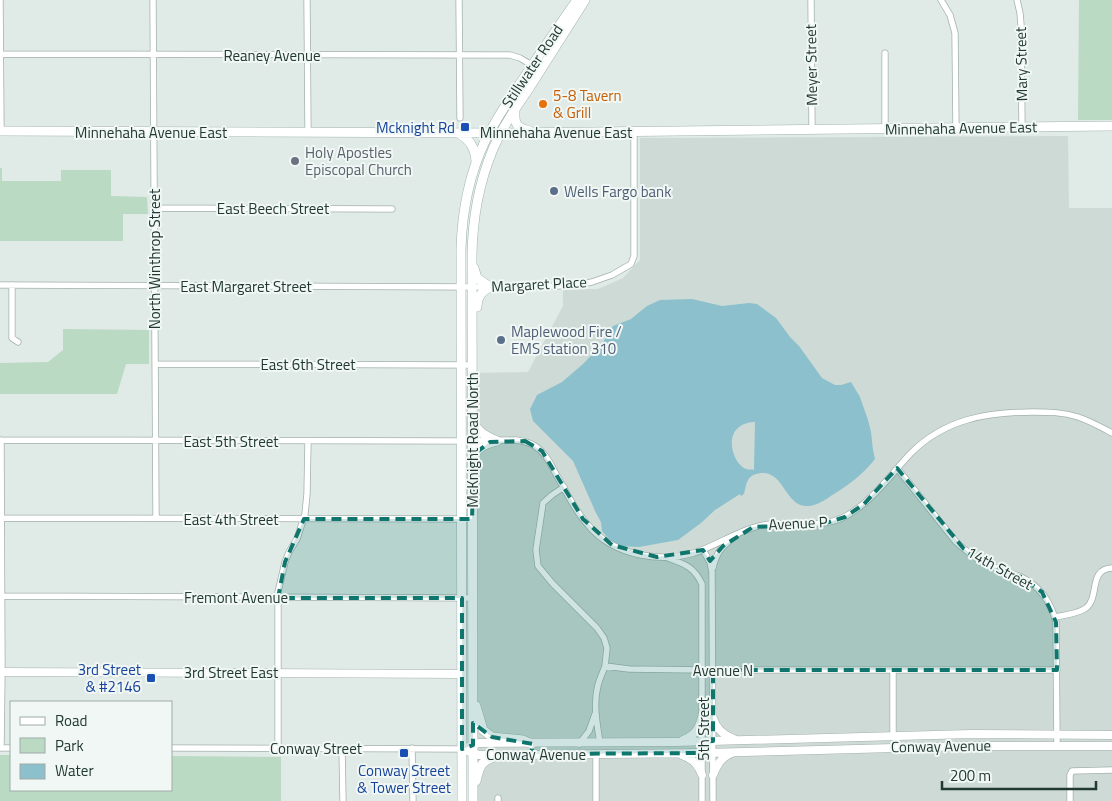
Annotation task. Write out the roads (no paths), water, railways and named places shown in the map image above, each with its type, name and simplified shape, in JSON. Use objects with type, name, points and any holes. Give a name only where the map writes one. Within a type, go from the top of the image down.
[{"type":"main road","name":"Stillwater Road","points":[[500,133],[577,0]]},
{"type":"main road","name":"Stillwater Road","points":[[490,133],[503,110],[586,0]]},
{"type":"main road","points":[[515,109],[514,118],[517,125],[535,133]]},
{"type":"main road","name":"Minnehaha Avenue East","points":[[0,131],[535,133],[1112,126]]},
{"type":"main road","points":[[457,132],[470,143],[476,164]]},
{"type":"main road","name":"McKnight Road North","points":[[462,801],[461,242],[468,193],[476,164],[490,133]]},
{"type":"main road","name":"McKnight Road North","points":[[473,801],[471,365],[473,222],[477,196],[485,168],[500,133]]},
{"type":"main road","points":[[472,260],[477,278],[490,287],[479,296],[476,317],[472,328]]},
{"type":"main road","points":[[472,420],[480,432],[497,441]]},
{"type":"main road","points":[[472,465],[474,454],[479,448],[487,443],[497,441]]},
{"type":"main road","points":[[472,694],[483,730],[487,734],[495,738],[523,740],[532,744]]},
{"type":"main road","points":[[473,801],[480,766],[484,761],[498,754]]},
{"type":"street","points":[[0,0],[0,131]]},
{"type":"street","name":"North Winthrop Street","points":[[153,0],[156,518]]},
{"type":"street","points":[[307,0],[308,132]]},
{"type":"street","points":[[459,0],[460,118]]},
{"type":"street","name":"Meyer Street","points":[[811,0],[812,130]]},
{"type":"street","points":[[941,0],[950,16],[955,34],[956,128]]},
{"type":"street","name":"Mary Street","points":[[1017,0],[1021,25],[1022,128]]},
{"type":"street","points":[[885,53],[885,129]]},
{"type":"street","name":"Reaney Avenue","points":[[1,54],[515,56],[536,68]]},
{"type":"street","name":"Margaret Place","points":[[472,287],[577,285],[612,275],[631,264],[634,256],[634,131]]},
{"type":"street","points":[[634,144],[644,131]]},
{"type":"street","name":"East Beech Street","points":[[154,208],[392,208]]},
{"type":"street","name":"East Margaret Street","points":[[0,285],[472,287]]},
{"type":"street","points":[[12,285],[12,338],[18,342]]},
{"type":"street","name":"East 6th Street","points":[[155,364],[471,365]]},
{"type":"street","name":"Avenue P","points":[[462,442],[516,440],[534,445],[546,456],[583,519],[604,540],[630,552],[666,557],[685,555],[703,550],[753,527],[776,523],[823,524],[840,519],[864,504],[912,452],[940,431],[973,418],[996,413],[1049,412],[1078,417],[1112,433]]},
{"type":"street","points":[[0,440],[0,748]]},
{"type":"street","name":"East 5th Street","points":[[0,440],[462,442]]},
{"type":"street","points":[[278,748],[278,598],[280,578],[285,562],[304,519],[307,494],[308,441]]},
{"type":"street","name":"14th Street","points":[[897,468],[956,542],[983,563],[1021,577],[1032,584],[1042,592],[1048,602],[1055,617],[1057,634],[1057,745]]},
{"type":"street","points":[[530,754],[531,751],[536,750],[590,749],[596,743],[595,714],[598,686],[605,666],[607,648],[604,638],[597,628],[553,584],[538,566],[536,550],[543,503],[564,487]]},
{"type":"street","name":"East 4th Street","points":[[0,518],[472,519]]},
{"type":"street","points":[[712,572],[719,550],[742,532]]},
{"type":"street","name":"5th Street","points":[[703,550],[710,562],[712,572],[713,801]]},
{"type":"street","name":"5th Street","points":[[666,557],[686,564],[699,577],[702,584],[702,801]]},
{"type":"street","points":[[1055,617],[1085,609],[1091,601],[1100,572],[1112,568]]},
{"type":"street","name":"Fremont Avenue","points":[[0,596],[472,598]]},
{"type":"street","name":"Avenue N","points":[[605,666],[629,669],[702,670],[1057,670]]},
{"type":"street","points":[[893,670],[893,736]]},
{"type":"street","name":"3rd Street East","points":[[1,672],[462,674]]},
{"type":"street","points":[[676,742],[691,737],[694,734],[703,713]]},
{"type":"street","points":[[579,744],[589,731],[595,714]]},
{"type":"street","points":[[713,718],[715,724],[726,736],[741,740]]},
{"type":"street","name":"Conway Avenue","points":[[462,749],[472,749],[479,744],[703,742],[971,734],[1112,735]]},
{"type":"street","name":"Conway Avenue","points":[[472,749],[479,754],[596,754],[713,753],[951,746],[1112,746]]},
{"type":"street","name":"Conway Street","points":[[172,748],[462,749]]},
{"type":"street","points":[[342,748],[342,801]]},
{"type":"street","points":[[412,748],[413,801]]},
{"type":"street","points":[[713,775],[722,758],[734,752]]},
{"type":"street","points":[[672,753],[690,758],[695,762],[702,775]]},
{"type":"street","points":[[596,754],[596,801]]},
{"type":"street","points":[[1070,801],[1071,772],[1074,770],[1112,770]]},
{"type":"water","points":[[692,299],[722,306],[757,304],[776,318],[822,378],[835,385],[851,382],[860,397],[868,420],[875,459],[851,482],[813,505],[799,504],[793,500],[775,477],[761,473],[750,478],[744,494],[741,496],[740,494],[715,510],[678,540],[639,547],[613,544],[602,531],[601,522],[573,461],[533,421],[530,409],[537,395],[562,382],[583,364],[602,344],[613,326],[631,319],[647,306],[660,300]],"holes":[[[750,422],[755,422],[754,470],[742,467],[736,459],[732,448],[732,438],[738,428]]]},
{"type":"place","name":"5-8 Tavern & Grill","points":[[543,104]]},
{"type":"place","name":"Mcknight Rd","points":[[465,127]]},
{"type":"place","name":"Holy Apostles Episcopal Church","points":[[295,161]]},
{"type":"place","name":"Wells Fargo bank","points":[[554,191]]},
{"type":"place","name":"Maplewood Fire / EMS station 310","points":[[501,340]]},
{"type":"place","name":"3rd Street & #2146","points":[[151,678]]},
{"type":"place","name":"Conway Street & Tower Street","points":[[404,753]]}]
